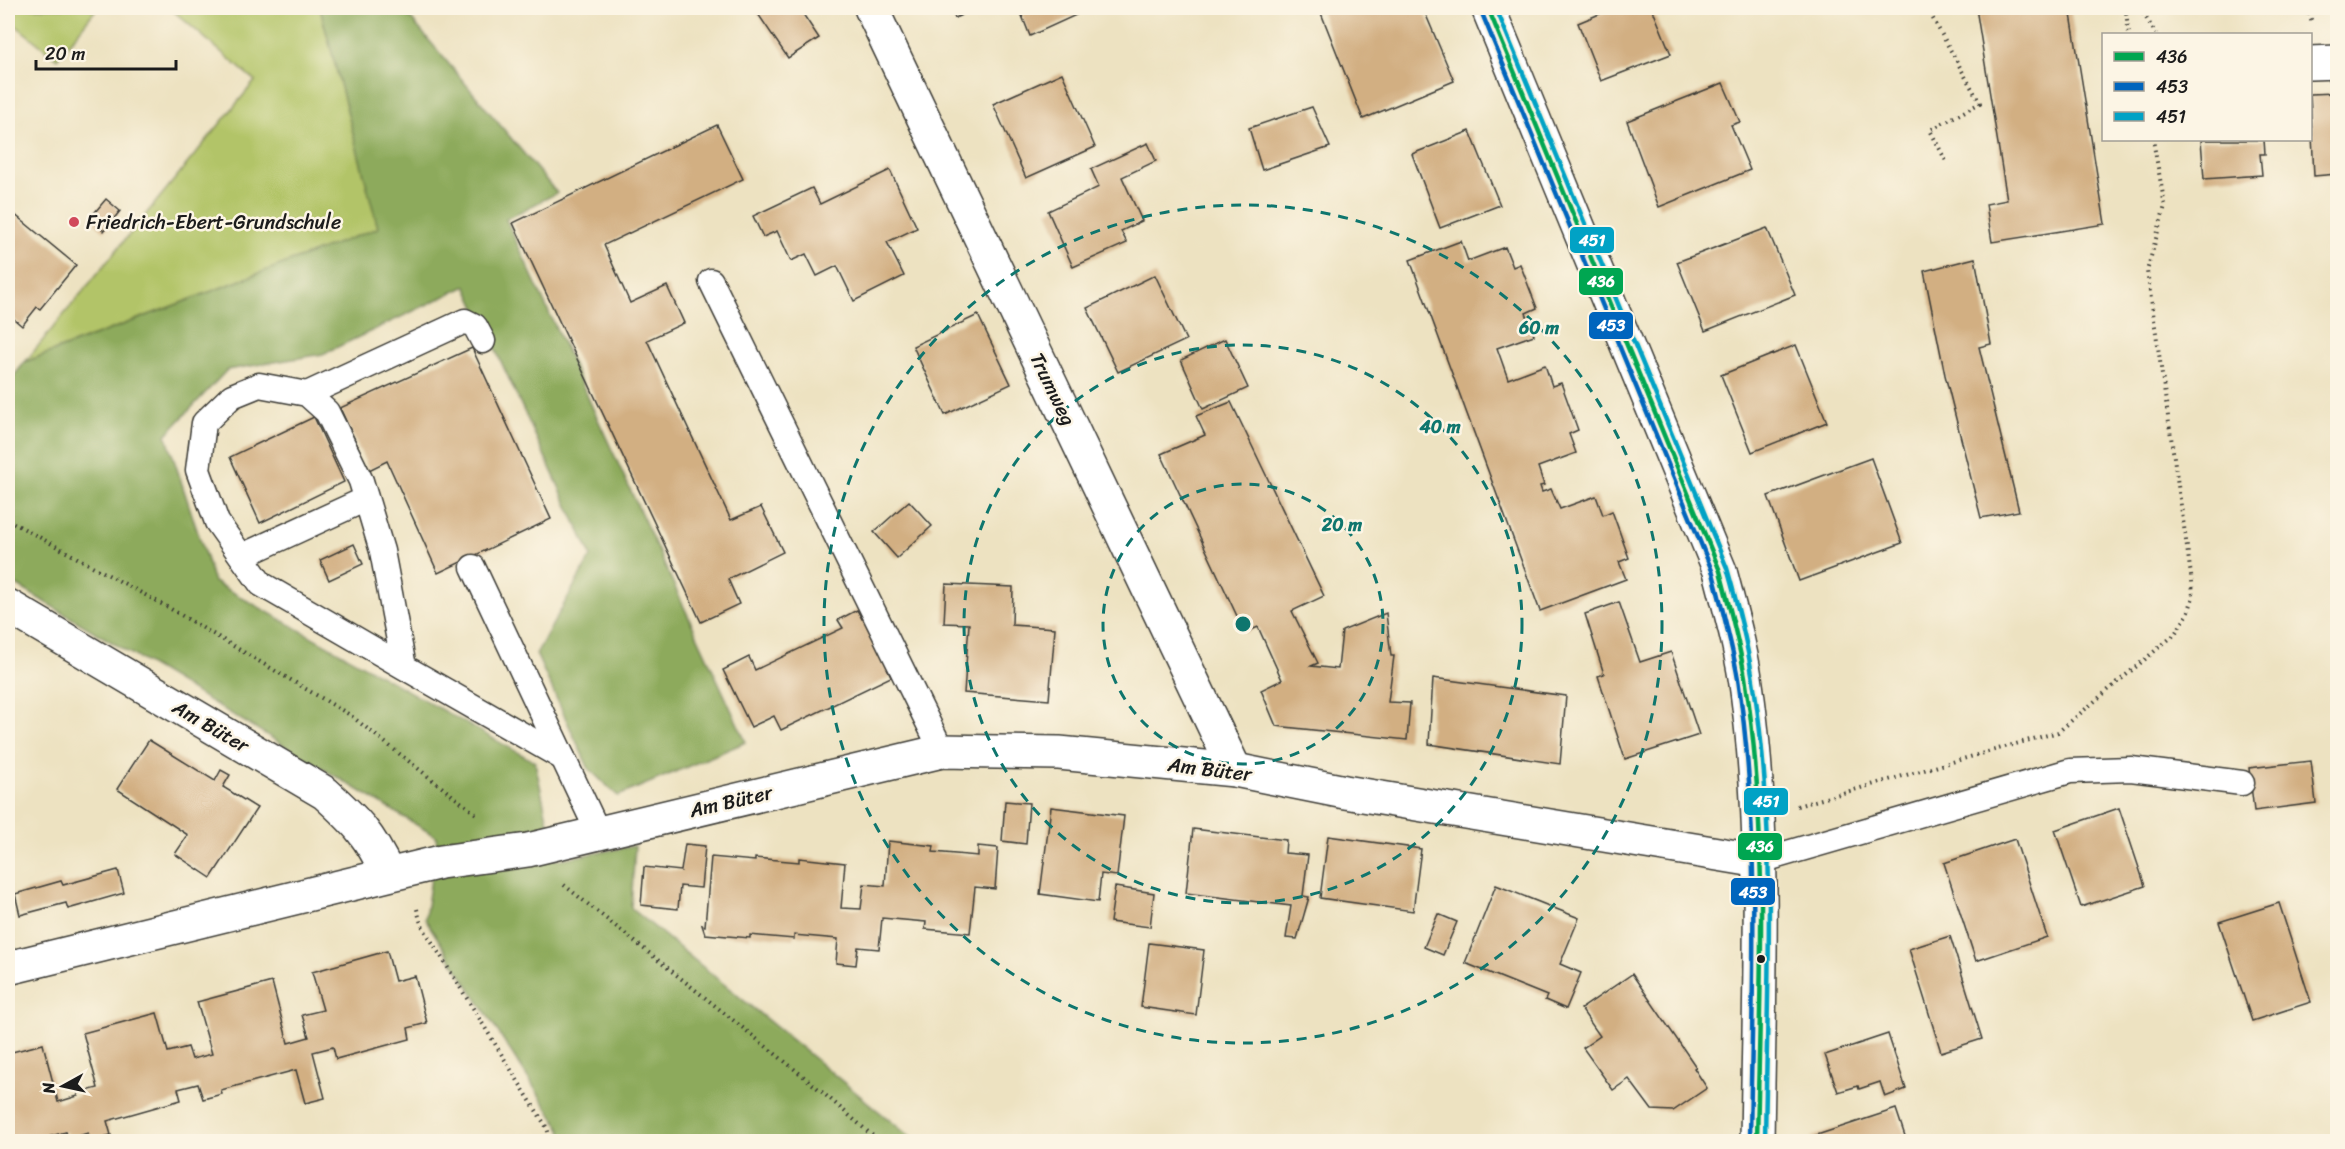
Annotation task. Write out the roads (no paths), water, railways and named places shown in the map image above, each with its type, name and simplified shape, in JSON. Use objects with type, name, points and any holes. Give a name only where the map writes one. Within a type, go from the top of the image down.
[{"type":"street","name":"Trumweg","points":[[871,8],[1234,770]]},
{"type":"street","points":[[1488,8],[1720,571],[1747,689],[1759,816],[1758,1142]]},
{"type":"street","points":[[2312,63],[2337,62]]},
{"type":"street","name":"Am Büter","points":[[8,606],[325,793],[357,822],[397,872]]},
{"type":"street","name":"Am Büter","points":[[8,968],[397,872],[441,862],[522,851],[942,751],[1059,753],[1234,770],[1345,792],[1760,861]]},
{"type":"lane","points":[[711,280],[942,751]]},
{"type":"lane","points":[[307,394],[465,321],[476,326],[483,342]]},
{"type":"lane","points":[[404,666],[382,551],[361,481],[327,412],[307,394],[259,385],[232,396],[204,423],[198,470],[218,522],[261,584],[563,758]]},
{"type":"lane","points":[[242,556],[366,499]]},
{"type":"lane","points":[[473,567],[598,832]]},
{"type":"lane","points":[[1760,861],[2070,771],[2131,769],[2242,783]]},
{"type":"place","name":"Friedrich-Ebert-Grundschule","points":[[74,222]]}]
